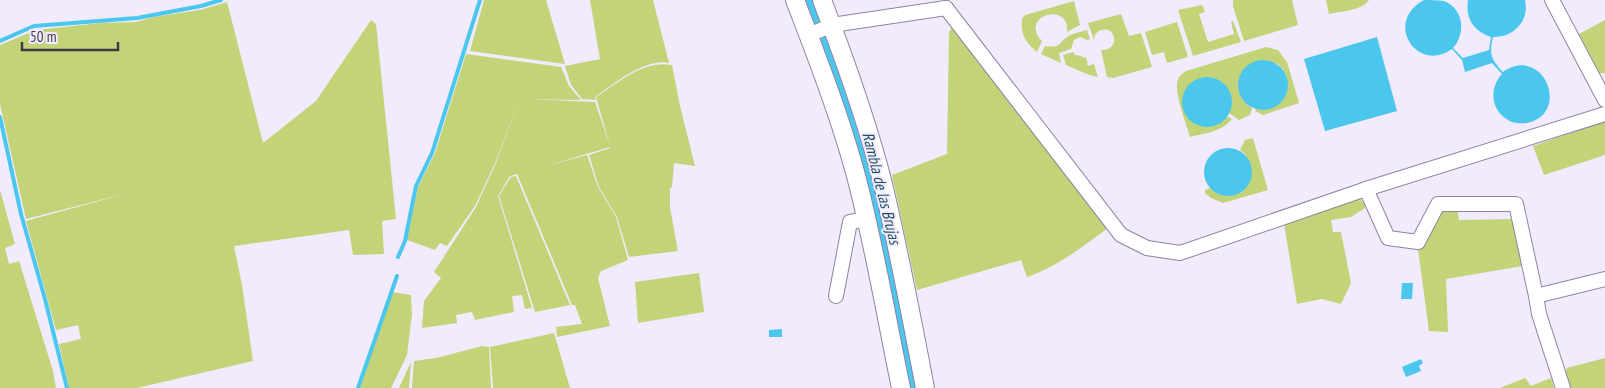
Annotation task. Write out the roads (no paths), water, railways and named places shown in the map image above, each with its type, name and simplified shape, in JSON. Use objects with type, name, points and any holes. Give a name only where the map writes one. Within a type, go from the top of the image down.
[{"type":"street","points":[[795,0],[810,34],[835,106],[867,219],[901,388]]},
{"type":"street","points":[[822,0],[830,26],[859,100],[882,182],[925,388]]},
{"type":"street","points":[[1552,0],[1605,100]]},
{"type":"street","points":[[810,34],[830,26],[947,4],[1121,234],[1147,248],[1180,253],[1366,189],[1605,114]]},
{"type":"street","points":[[1366,189],[1388,238],[1418,242],[1438,204],[1516,204],[1539,314],[1563,388]]},
{"type":"street","points":[[836,296],[850,222],[867,219]]},
{"type":"street","points":[[1536,296],[1605,279]]},
{"type":"water","points":[[800,0],[817,0],[856,105],[921,388],[906,388]]},
{"type":"water","points":[[1424,0],[1444,1],[1456,10],[1461,22],[1461,29],[1453,48],[1463,58],[1489,50],[1491,37],[1475,28],[1469,18],[1468,0],[1525,0],[1525,15],[1522,21],[1518,27],[1507,35],[1493,37],[1491,53],[1496,64],[1503,72],[1517,66],[1530,67],[1540,73],[1547,83],[1550,95],[1548,107],[1541,117],[1527,123],[1519,123],[1507,120],[1500,113],[1493,97],[1495,85],[1502,74],[1492,63],[1465,72],[1462,60],[1452,49],[1439,55],[1427,55],[1417,50],[1410,42],[1406,32],[1406,20],[1412,9]]},
{"type":"water","points":[[1377,37],[1397,111],[1325,131],[1304,59]]},
{"type":"water","points":[[1258,60],[1268,60],[1281,67],[1288,80],[1288,90],[1281,103],[1268,110],[1258,110],[1249,106],[1242,99],[1238,90],[1238,80],[1242,71],[1249,64]]},
{"type":"water","points":[[1207,77],[1216,79],[1227,88],[1232,102],[1230,111],[1221,122],[1207,127],[1198,125],[1187,116],[1182,102],[1184,93],[1193,82]]},
{"type":"water","points":[[1223,148],[1233,148],[1245,155],[1252,167],[1252,177],[1245,189],[1233,196],[1223,196],[1215,192],[1208,185],[1204,177],[1204,167],[1208,159],[1215,152]]},
{"type":"water","points":[[1402,283],[1413,283],[1412,299],[1401,299]]},
{"type":"water","points":[[782,329],[782,337],[769,337],[769,330]]},
{"type":"water","points":[[1421,359],[1423,363],[1419,366],[1421,371],[1406,377],[1402,367]]},
{"type":"waterway","points":[[0,41],[34,26],[137,18],[201,6],[221,0]]},
{"type":"waterway","points":[[398,257],[405,241],[416,186],[432,153],[480,0]]},
{"type":"waterway","points":[[0,117],[21,214],[67,388]]},
{"type":"waterway","points":[[358,388],[397,276]]},
{"type":"water label","name":"Rambla de las Brujas","points":[[882,188]]}]
